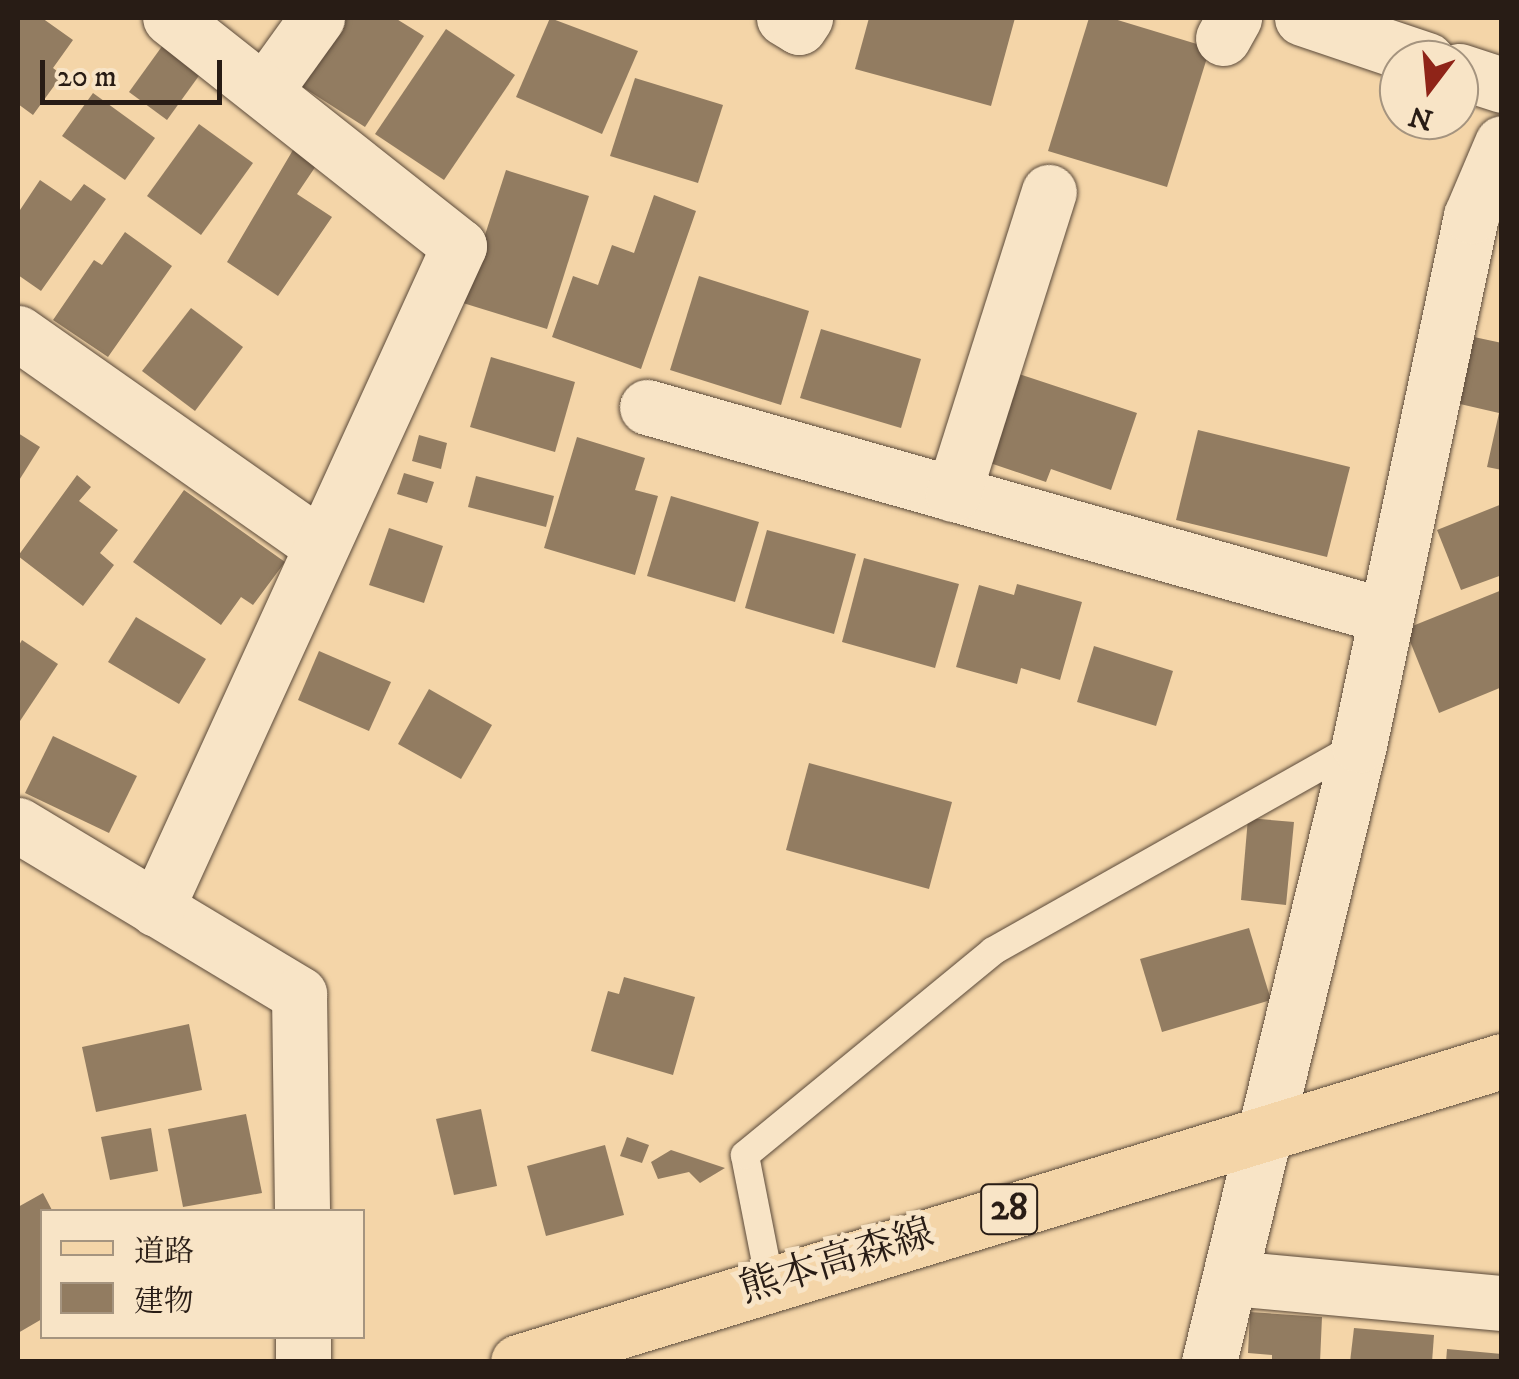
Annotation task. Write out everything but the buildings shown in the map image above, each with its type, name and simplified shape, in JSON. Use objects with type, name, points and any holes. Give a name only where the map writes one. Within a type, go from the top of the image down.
[{"type":"main road","name":"熊本高森線","points":[[518,1362],[1266,1130],[1502,1061]]},
{"type":"street","points":[[156,909],[459,246],[170,18]]},
{"type":"street","points":[[265,90],[317,18]]},
{"type":"street","points":[[784,18],[799,27],[804,18]]},
{"type":"street","points":[[1302,18],[1379,44]]},
{"type":"street","points":[[1210,1362],[1358,745],[1471,216],[1502,144]]},
{"type":"street","points":[[952,494],[1049,192]]},
{"type":"street","points":[[18,333],[321,546]]},
{"type":"street","points":[[647,407],[1386,616]]},
{"type":"street","points":[[18,826],[299,994],[302,1209]]},
{"type":"street","points":[[1232,1278],[1502,1304]]},
{"type":"lane","points":[[770,1283],[745,1155],[993,951],[1358,745]]}]
